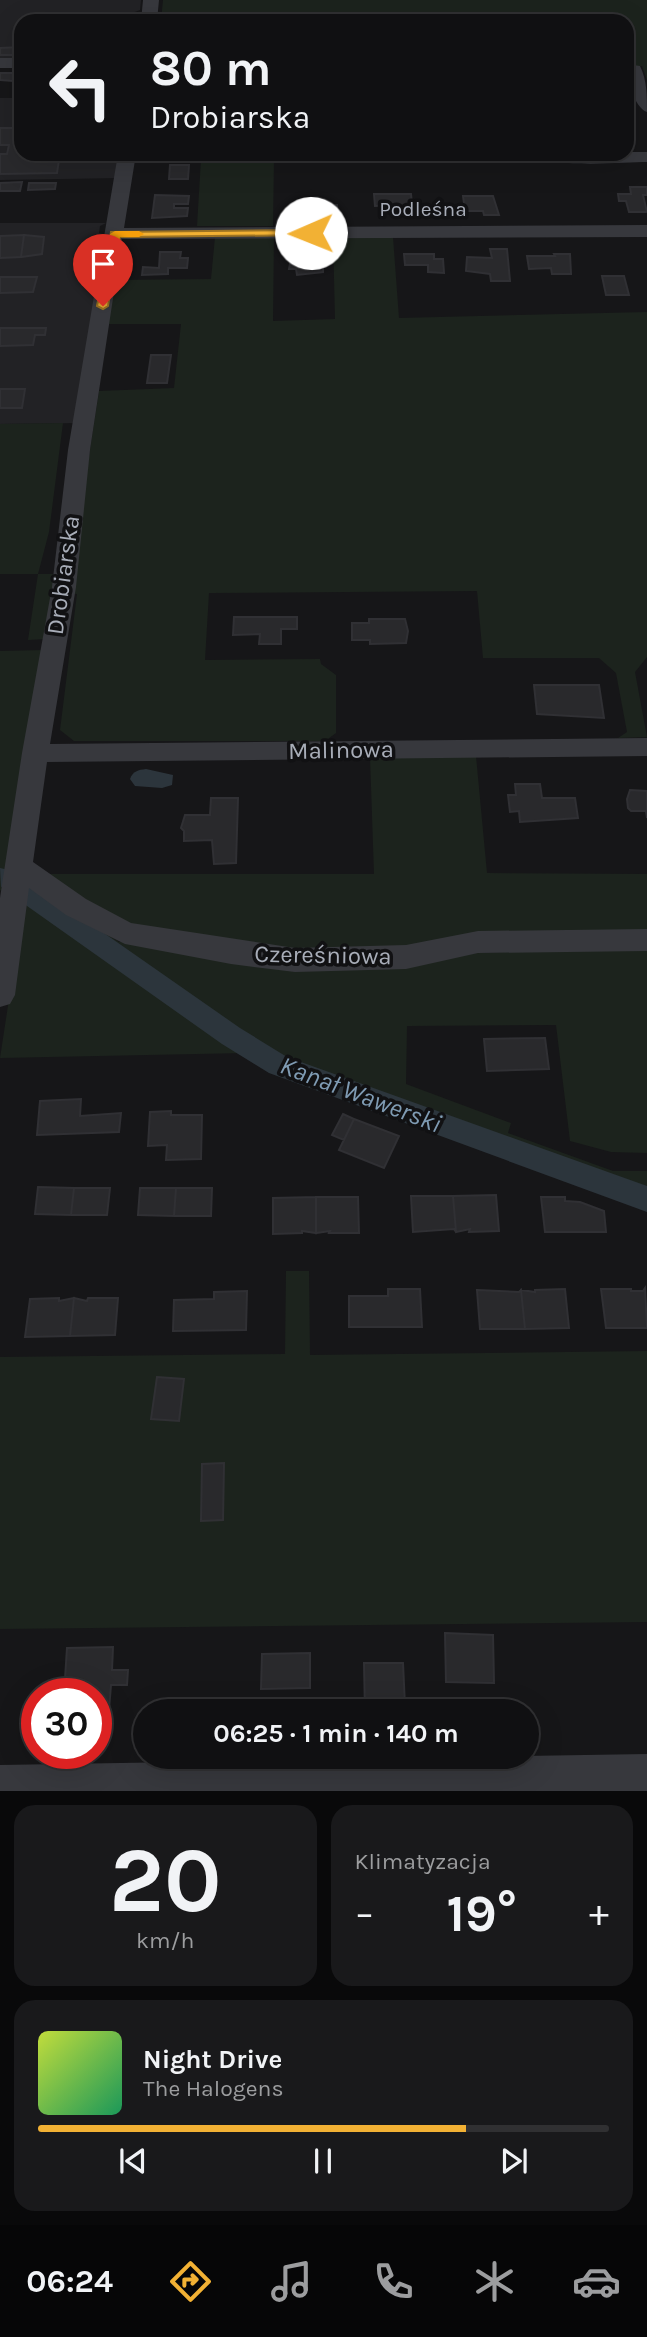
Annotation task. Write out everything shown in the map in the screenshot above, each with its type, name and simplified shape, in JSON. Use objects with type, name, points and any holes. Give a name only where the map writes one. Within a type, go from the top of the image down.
[{"type":"street","points":[[634,78],[647,107]]},
{"type":"street","name":"Drobiarska","points":[[0,995],[35,752],[64,587],[79,450],[126,161]]},
{"type":"street","name":"Podleśna","points":[[115,234],[647,231]]},
{"type":"street","name":"Malinowa","points":[[35,752],[647,747]]},
{"type":"street","name":"Czereśniowa","points":[[19,866],[76,907],[125,933],[244,954],[295,960],[406,957],[478,942],[647,940]]},
{"type":"street","points":[[0,1785],[647,1774]]},
{"type":"shaded area","points":[[0,0],[141,0],[140,10],[129,14],[14,14],[14,60],[0,60]]},
{"type":"shaded area","points":[[163,0],[647,0],[647,80],[642,66],[634,66],[634,14],[162,14]]},
{"type":"shaded area","points":[[0,98],[14,98],[14,161],[120,161],[118,178],[0,180]]},
{"type":"shaded area","points":[[201,161],[274,161],[273,226],[197,226]]},
{"type":"shaded area","points":[[0,223],[106,223],[100,226],[99,233],[107,235],[81,423],[0,424]]},
{"type":"shaded area","points":[[215,237],[274,237],[273,321],[335,319],[333,237],[393,237],[399,318],[647,312],[647,657],[635,672],[647,737],[618,738],[627,732],[616,673],[599,658],[483,658],[477,591],[209,593],[205,660],[320,659],[321,664],[336,675],[336,733],[325,741],[74,741],[60,730],[77,594],[68,593],[99,391],[174,388],[181,324],[108,324],[113,280],[211,279]]},
{"type":"shaded area","points":[[63,423],[49,532],[38,574],[0,574],[0,424]]},
{"type":"shaded area","points":[[38,574],[57,574],[45,639],[28,640]]},
{"type":"shaded area","points":[[44,650],[4,893],[0,890],[0,651]]},
{"type":"shaded area","points":[[476,756],[487,873],[647,874],[647,931],[315,954],[139,929],[40,874],[374,874],[370,757]]},
{"type":"shaded area","points":[[146,769],[173,775],[172,785],[162,788],[135,786],[131,776],[136,771]]},
{"type":"shaded area","points":[[27,881],[119,942],[135,938],[175,948],[454,954],[647,946],[647,1153],[611,1152],[570,1141],[556,1025],[407,1026],[406,1084],[511,1123],[508,1133],[613,1171],[647,1171],[647,1208],[271,1070],[246,1053],[0,1058]]},
{"type":"shaded area","points":[[286,1271],[309,1271],[310,1355],[647,1351],[647,1622],[0,1629],[0,1357],[285,1354]]},
{"type":"building","points":[[14,47],[14,55],[0,55],[0,48]]},
{"type":"building","points":[[0,73],[14,73],[13,81],[0,80]]},
{"type":"building","points":[[0,128],[14,128],[14,161],[59,161],[57,173],[0,174],[0,154],[7,154],[9,145],[0,145]]},
{"type":"building","points":[[170,165],[189,165],[188,179],[169,179]]},
{"type":"building","points":[[22,182],[20,191],[0,191],[0,183]]},
{"type":"building","points":[[29,183],[56,183],[55,189],[28,190]]},
{"type":"building","points":[[630,187],[647,187],[647,195],[643,195],[647,212],[629,212],[626,201],[619,201],[618,194],[631,194]]},
{"type":"building","points":[[374,194],[411,194],[413,213],[397,213],[397,205],[375,206]]},
{"type":"building","points":[[155,195],[189,196],[188,204],[174,204],[174,208],[188,208],[187,216],[152,218]]},
{"type":"building","points":[[463,196],[493,196],[499,215],[484,215],[483,211],[465,211]]},
{"type":"building","points":[[337,205],[338,216],[301,220],[301,206]]},
{"type":"building","points":[[24,235],[44,237],[42,254],[21,257]]},
{"type":"building","points":[[24,235],[21,257],[0,258],[0,236]]},
{"type":"building","points":[[490,249],[507,249],[510,281],[491,281],[490,274],[466,271],[467,257],[492,258]]},
{"type":"building","points":[[160,252],[181,252],[180,258],[188,258],[187,268],[168,268],[168,274],[142,275],[143,267],[159,268]]},
{"type":"building","points":[[404,254],[434,254],[434,259],[443,259],[444,273],[428,272],[428,265],[405,265]]},
{"type":"building","points":[[554,254],[570,254],[571,274],[552,274],[551,268],[529,269],[527,256],[555,256]]},
{"type":"building","points":[[305,255],[324,255],[323,272],[297,275],[296,269],[289,269],[291,258],[305,259]]},
{"type":"building","points":[[602,276],[624,276],[629,295],[606,295]]},
{"type":"building","points":[[0,277],[37,277],[33,292],[0,293]]},
{"type":"building","points":[[0,328],[46,328],[45,335],[35,335],[33,345],[0,346]]},
{"type":"building","points":[[151,355],[171,355],[167,383],[147,383]]},
{"type":"building","points":[[0,389],[25,389],[22,408],[0,408]]},
{"type":"building","points":[[234,617],[297,617],[297,629],[281,629],[281,644],[259,644],[260,634],[233,635]]},
{"type":"building","points":[[369,619],[405,619],[408,631],[406,643],[370,644],[370,640],[352,640],[352,623],[369,623]]},
{"type":"building","points":[[534,685],[599,685],[604,718],[537,714]]},
{"type":"building","points":[[515,784],[540,784],[542,798],[575,798],[578,818],[520,822],[519,811],[510,812],[508,795],[516,795]]},
{"type":"building","points":[[630,790],[647,791],[647,818],[646,811],[631,811],[628,808]]},
{"type":"building","points":[[211,798],[238,798],[236,863],[214,864],[212,840],[184,841],[184,831],[181,828],[185,815],[210,815]]},
{"type":"building","points":[[545,1038],[549,1069],[487,1071],[484,1039]]},
{"type":"building","points":[[81,1099],[80,1116],[121,1113],[119,1132],[37,1135],[40,1101]]},
{"type":"building","points":[[171,1111],[171,1115],[202,1115],[201,1159],[166,1160],[167,1145],[148,1146],[150,1112]]},
{"type":"building","points":[[343,1114],[354,1119],[344,1140],[332,1135]]},
{"type":"building","points":[[354,1119],[399,1136],[384,1168],[339,1150]]},
{"type":"building","points":[[38,1187],[74,1188],[71,1215],[35,1214]]},
{"type":"building","points":[[74,1188],[110,1188],[107,1215],[71,1215]]},
{"type":"building","points":[[140,1188],[176,1188],[174,1216],[138,1215]]},
{"type":"building","points":[[176,1188],[212,1188],[211,1216],[174,1216]]},
{"type":"building","points":[[496,1195],[499,1231],[469,1232],[470,1229],[456,1232],[453,1196]]},
{"type":"building","points":[[411,1196],[453,1196],[456,1232],[454,1229],[413,1232]]},
{"type":"building","points":[[316,1197],[358,1197],[359,1233],[316,1233]]},
{"type":"building","points":[[316,1197],[316,1233],[302,1231],[273,1234],[273,1198]]},
{"type":"building","points":[[541,1197],[565,1197],[565,1201],[580,1202],[604,1211],[606,1232],[545,1232]]},
{"type":"building","points":[[645,1288],[647,1328],[606,1328],[601,1289],[643,1291]]},
{"type":"building","points":[[388,1289],[420,1289],[422,1327],[349,1327],[349,1296],[388,1296]]},
{"type":"building","points":[[565,1289],[569,1328],[525,1329],[521,1290],[535,1292]]},
{"type":"building","points":[[477,1290],[521,1290],[525,1329],[480,1329]]},
{"type":"building","points":[[247,1291],[246,1330],[173,1331],[174,1300],[214,1299],[214,1292]]},
{"type":"building","points":[[59,1298],[59,1301],[74,1298],[70,1336],[25,1337],[30,1299]]},
{"type":"building","points":[[74,1298],[87,1301],[88,1298],[118,1298],[115,1335],[70,1336]]},
{"type":"building","points":[[157,1377],[184,1379],[179,1421],[151,1419]]},
{"type":"building","points":[[224,1463],[223,1520],[201,1521],[202,1464]]},
{"type":"building","points":[[445,1633],[493,1635],[494,1683],[446,1682]]},
{"type":"building","points":[[113,1647],[112,1670],[128,1670],[127,1685],[112,1685],[112,1678],[65,1678],[67,1648]]},
{"type":"building","points":[[310,1653],[310,1688],[261,1689],[262,1654]]},
{"type":"building","points":[[364,1663],[403,1663],[405,1699],[365,1699]]},
{"type":"waterway","name":"Kanał Wawerski","points":[[29,894],[231,1036],[278,1065],[647,1199]]},
{"type":"slow traffic","points":[[110,264],[115,234],[139,234]]},
{"type":"route","points":[[103,306],[115,234],[311,233]]}]
